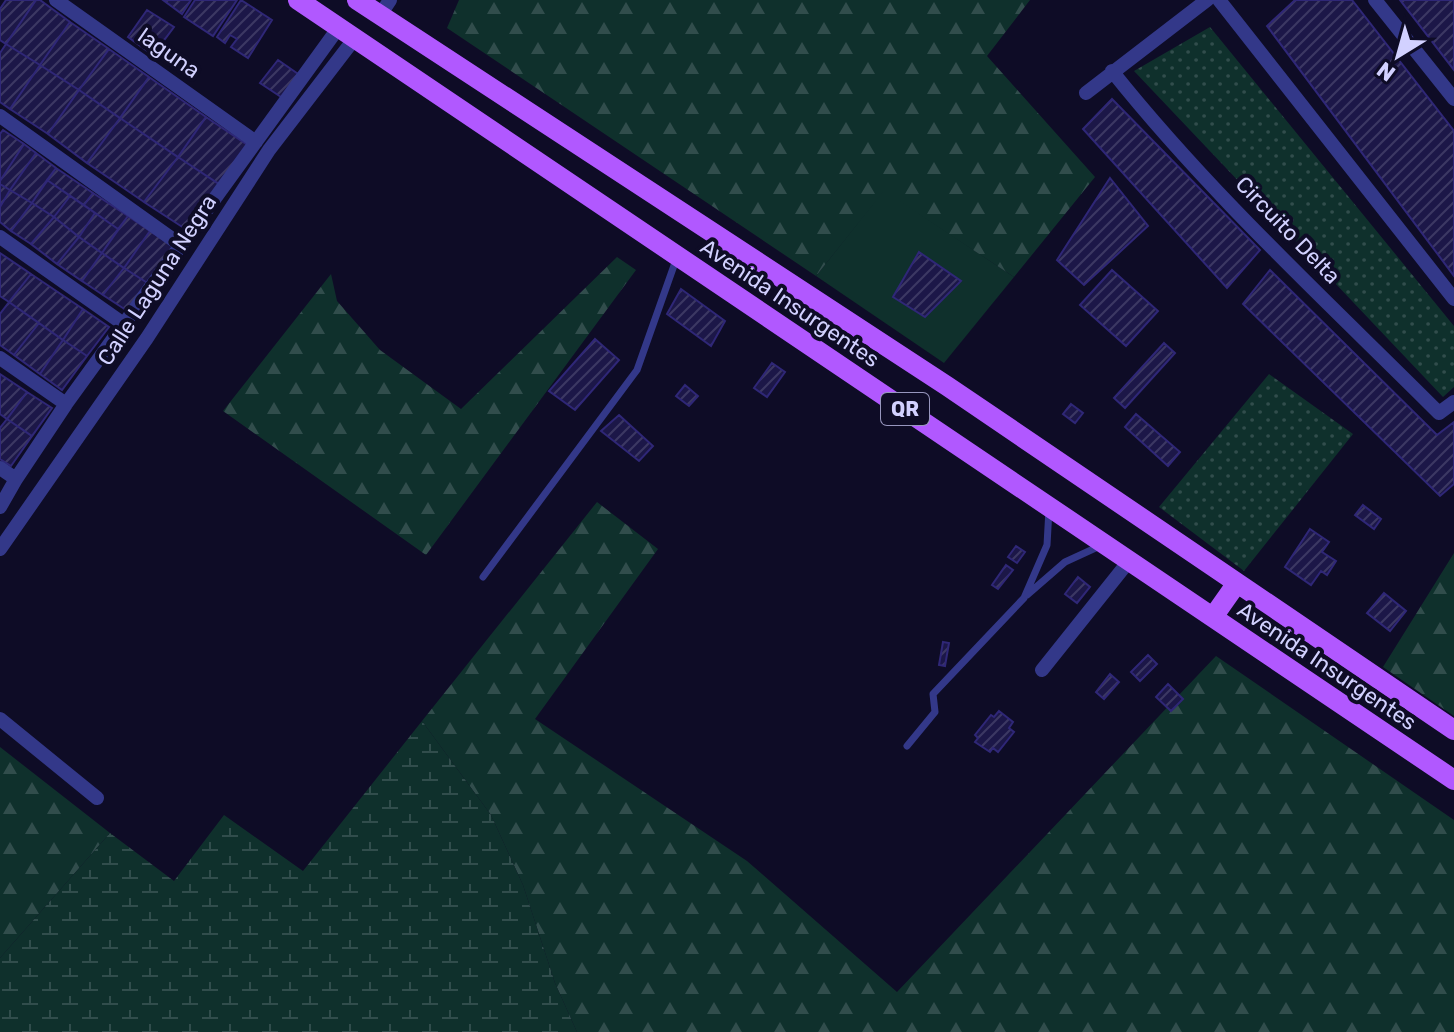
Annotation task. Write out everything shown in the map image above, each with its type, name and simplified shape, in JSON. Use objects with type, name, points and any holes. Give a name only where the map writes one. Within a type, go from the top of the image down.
[{"type":"main road","name":"Avenida Insurgentes","points":[[298,0],[1454,780]]},
{"type":"main road","name":"Avenida Insurgentes","points":[[361,1],[385,8],[513,103],[960,395],[1454,730]]},
{"type":"main road","points":[[493,131],[513,103]]},
{"type":"main road","points":[[678,256],[698,224]]},
{"type":"main road","points":[[1213,617],[1237,583]]},
{"type":"street","name":"laguna","points":[[56,0],[256,142]]},
{"type":"street","points":[[1086,93],[1207,0]]},
{"type":"street","points":[[1219,0],[1454,299]]},
{"type":"street","points":[[1375,0],[1454,99]]},
{"type":"street","name":"Calle Laguna Negra","points":[[0,507],[66,404],[256,142],[347,32]]},
{"type":"street","name":"Calle Laguna Negra","points":[[0,549],[147,338],[347,32]]},
{"type":"street","name":"Circuito Delta","points":[[1112,71],[1167,137],[1439,413],[1454,402]]},
{"type":"street","points":[[0,116],[182,246]]},
{"type":"street","points":[[0,237],[125,325]]},
{"type":"street","points":[[0,358],[66,404]]},
{"type":"street","points":[[0,468],[16,479]]},
{"type":"street","points":[[1042,670],[1129,561]]},
{"type":"street","points":[[0,719],[97,798]]},
{"type":"lane","points":[[483,577],[637,370],[678,256]]},
{"type":"lane","points":[[1024,598],[1047,545],[1050,507]]},
{"type":"lane","points":[[907,746],[935,712],[933,694],[1024,598],[1065,562],[1104,544]]},
{"type":"green space","points":[[459,0],[1030,0],[987,56],[1095,177],[1014,277],[884,191],[816,276],[447,28]]},
{"type":"green space","points":[[1210,27],[1454,326],[1454,387],[1443,397],[1134,71]]},
{"type":"green space","points":[[884,190],[1014,277],[944,363],[816,276]]},
{"type":"green space","points":[[617,257],[636,270],[426,555],[223,411],[331,274],[337,301],[380,350],[461,409]]},
{"type":"green space","points":[[1269,374],[1353,434],[1244,571],[1159,507]]},
{"type":"green space","points":[[597,502],[658,549],[535,719],[747,861],[897,992],[1216,656],[1454,820],[1454,1032],[577,1032],[555,983],[523,885],[491,815],[422,721]]},
{"type":"green space","points":[[1454,553],[1454,716],[1383,667]]},
{"type":"green space","points":[[422,721],[491,815],[523,885],[555,983],[577,1032],[0,1032],[0,958],[110,833],[174,881],[224,815],[303,871]]},
{"type":"green space","points":[[0,747],[110,833],[0,958]]},
{"type":"building","points":[[6,0],[36,0],[6,44],[0,40],[0,9]]},
{"type":"building","points":[[36,0],[70,22],[40,65],[6,44]]},
{"type":"building","points":[[163,0],[191,0],[182,14]]},
{"type":"building","points":[[195,0],[237,0],[213,36],[184,17]]},
{"type":"building","points":[[241,0],[272,20],[248,58],[231,47],[237,39],[230,35],[225,43],[217,37]]},
{"type":"building","points":[[1295,0],[1352,0],[1454,131],[1454,276],[1267,26]]},
{"type":"building","points":[[1400,0],[1454,0],[1454,70]]},
{"type":"building","points":[[147,10],[174,27],[153,55],[128,37]]},
{"type":"building","points":[[70,22],[109,49],[79,90],[40,65]]},
{"type":"building","points":[[6,44],[40,65],[10,109],[0,102],[0,53]]},
{"type":"building","points":[[109,49],[149,77],[120,118],[79,90]]},
{"type":"building","points":[[278,60],[301,76],[284,99],[260,83]]},
{"type":"building","points":[[40,65],[79,90],[48,134],[10,109]]},
{"type":"building","points":[[149,77],[206,117],[178,157],[120,118]]},
{"type":"building","points":[[79,90],[120,118],[87,163],[48,134]]},
{"type":"building","points":[[1112,99],[1260,250],[1227,288],[1083,129]]},
{"type":"building","points":[[206,117],[249,146],[222,186],[178,157]]},
{"type":"building","points":[[120,118],[178,157],[144,202],[87,163]]},
{"type":"building","points":[[3,130],[24,144],[0,181],[0,134]]},
{"type":"building","points":[[24,144],[36,153],[10,190],[0,181]]},
{"type":"building","points":[[36,153],[56,168],[32,203],[10,190]]},
{"type":"building","points":[[178,157],[222,186],[190,232],[144,202]]},
{"type":"building","points":[[56,168],[93,193],[84,205],[47,180]]},
{"type":"building","points":[[1110,178],[1148,226],[1084,285],[1057,260]]},
{"type":"building","points":[[47,180],[70,196],[54,217],[32,203]]},
{"type":"building","points":[[0,184],[10,190],[0,207]]},
{"type":"building","points":[[10,190],[32,203],[11,231],[0,222],[0,207]]},
{"type":"building","points":[[93,193],[128,216],[118,229],[84,205]]},
{"type":"building","points":[[70,196],[95,213],[79,237],[54,217]]},
{"type":"building","points":[[32,203],[54,217],[31,244],[11,231]]},
{"type":"building","points":[[95,213],[118,229],[102,253],[79,237]]},
{"type":"building","points":[[128,216],[150,231],[124,268],[102,253]]},
{"type":"building","points":[[54,217],[79,237],[57,264],[31,244]]},
{"type":"building","points":[[150,231],[175,248],[149,284],[124,268]]},
{"type":"building","points":[[79,237],[102,253],[82,281],[57,264]]},
{"type":"building","points":[[919,252],[961,281],[925,317],[893,297]]},
{"type":"building","points":[[0,253],[31,274],[9,302],[0,296]]},
{"type":"building","points":[[102,253],[124,268],[103,295],[82,281]]},
{"type":"building","points":[[124,268],[149,284],[129,312],[103,295]]},
{"type":"building","points":[[1112,270],[1158,311],[1126,346],[1080,305]]},
{"type":"building","points":[[1270,270],[1437,435],[1454,422],[1454,484],[1440,496],[1243,304]]},
{"type":"building","points":[[31,274],[83,309],[63,340],[9,302]]},
{"type":"building","points":[[681,289],[725,321],[711,346],[667,314]]},
{"type":"building","points":[[9,302],[39,323],[14,355],[0,345],[0,314]]},
{"type":"building","points":[[83,309],[109,327],[87,356],[63,340]]},
{"type":"building","points":[[39,323],[63,340],[40,374],[14,355]]},
{"type":"building","points":[[595,339],[619,360],[575,410],[549,391]]},
{"type":"building","points":[[63,340],[87,356],[62,390],[40,374]]},
{"type":"building","points":[[1164,343],[1175,353],[1125,408],[1114,398]]},
{"type":"building","points":[[772,363],[785,372],[767,397],[754,388]]},
{"type":"building","points":[[0,374],[27,392],[7,419],[0,414]]},
{"type":"building","points":[[685,385],[698,396],[689,406],[676,396]]},
{"type":"building","points":[[27,392],[52,408],[32,436],[7,419]]},
{"type":"building","points":[[1071,404],[1083,413],[1075,423],[1063,414]]},
{"type":"building","points":[[1136,414],[1180,452],[1168,466],[1125,427]]},
{"type":"building","points":[[619,415],[653,446],[639,461],[601,431]]},
{"type":"building","points":[[7,419],[32,436],[11,466],[0,459],[0,428]]},
{"type":"building","points":[[1363,505],[1381,519],[1374,529],[1355,515]]},
{"type":"building","points":[[1310,529],[1329,542],[1322,552],[1336,561],[1327,575],[1321,571],[1311,585],[1285,567]]},
{"type":"building","points":[[1016,546],[1025,552],[1017,563],[1008,557]]},
{"type":"building","points":[[1006,565],[1013,570],[998,589],[992,585]]},
{"type":"building","points":[[1078,577],[1090,587],[1077,603],[1065,594]]},
{"type":"building","points":[[1384,593],[1406,611],[1390,631],[1367,613]]},
{"type":"building","points":[[943,642],[949,643],[945,666],[939,665]]},
{"type":"building","points":[[1148,655],[1157,664],[1140,681],[1131,672]]},
{"type":"building","points":[[1110,674],[1119,682],[1104,699],[1096,692]]},
{"type":"building","points":[[1168,684],[1183,699],[1171,711],[1156,697]]},
{"type":"building","points":[[999,711],[1013,722],[1009,728],[1014,732],[998,752],[993,748],[990,752],[975,742],[978,738],[975,735],[991,715],[994,717]]}]
